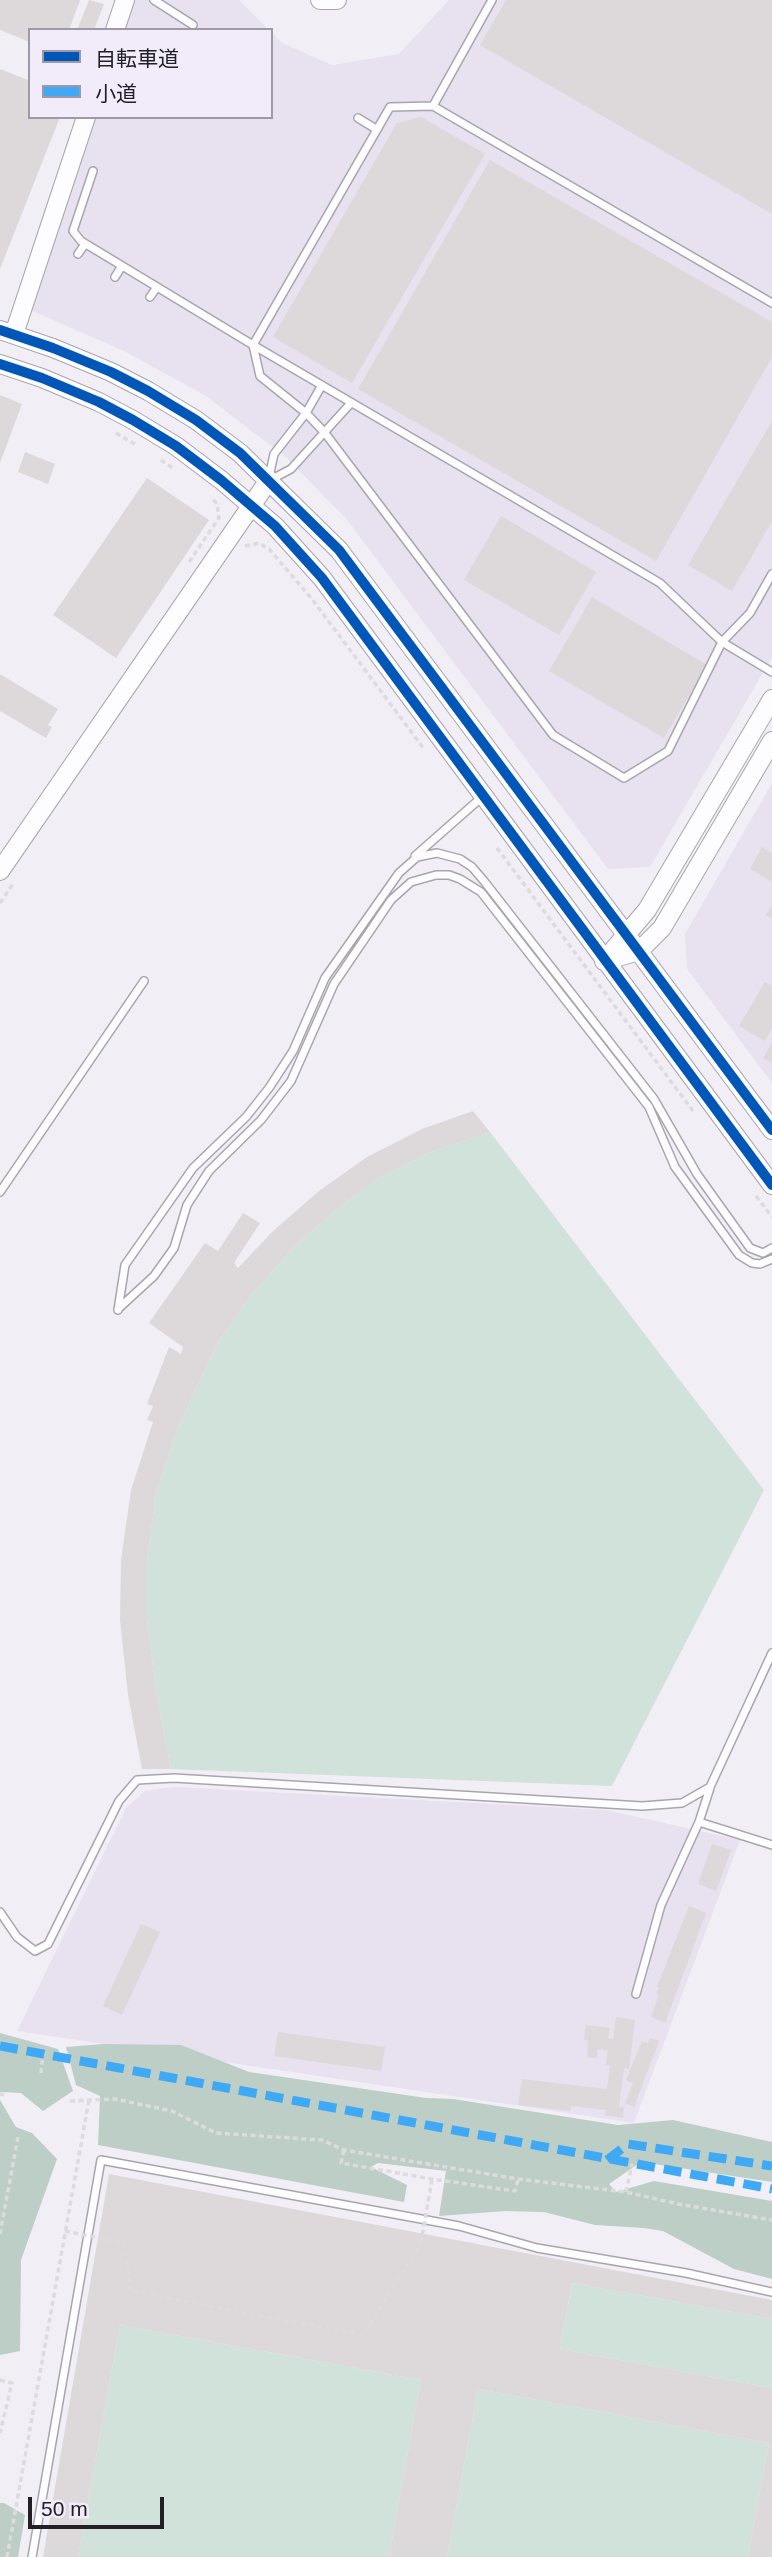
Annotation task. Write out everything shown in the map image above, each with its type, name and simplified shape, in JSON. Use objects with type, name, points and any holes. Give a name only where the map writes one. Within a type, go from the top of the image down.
[{"type":"street","points":[[116,28],[125,0]]},
{"type":"street","points":[[320,0],[337,0]]},
{"type":"street","points":[[85,119],[7,332],[111,372],[148,391],[207,428],[240,453],[339,550],[772,1130]]},
{"type":"street","points":[[0,364],[65,388],[133,420],[176,446],[275,526],[322,578],[772,1185]]},
{"type":"street","points":[[0,871],[269,480]]},
{"type":"street","points":[[604,961],[647,910],[764,730],[772,699]]},
{"type":"street","points":[[604,961],[639,951],[662,928],[772,741]]},
{"type":"lane","points":[[154,0],[193,25]]},
{"type":"lane","points":[[433,106],[492,0]]},
{"type":"lane","points":[[772,303],[433,106],[390,107],[253,345],[260,376],[306,413],[325,433],[552,736],[624,778],[668,751],[722,642],[750,612],[772,574]]},
{"type":"lane","points":[[358,118],[376,129]]},
{"type":"lane","points":[[93,171],[73,231],[85,244],[660,583],[722,642],[772,672]]},
{"type":"lane","points":[[78,254],[85,244]]},
{"type":"lane","points":[[115,277],[122,266]]},
{"type":"lane","points":[[150,297],[157,287]]},
{"type":"lane","points":[[269,480],[274,454],[306,413],[322,385]]},
{"type":"lane","points":[[269,480],[291,469],[351,403]]},
{"type":"lane","points":[[484,795],[407,864],[325,978],[300,1037],[269,1088],[246,1117],[193,1168],[125,1265],[118,1310],[154,1276],[174,1248],[187,1205],[209,1171],[261,1120],[290,1082],[334,984],[391,900],[411,882],[436,875],[449,874],[481,892],[649,1107],[675,1167],[739,1255],[752,1263],[760,1264],[772,1259]]},
{"type":"lane","points":[[407,864],[417,858],[437,853],[460,859],[472,867],[654,1099],[697,1174],[750,1248],[763,1253],[772,1248]]},
{"type":"lane","points":[[0,1192],[144,981]]},
{"type":"lane","points":[[636,1994],[661,1905],[699,1822],[710,1787],[772,1653]]},
{"type":"lane","points":[[0,1912],[17,1937],[35,1951],[47,1944],[118,1801],[137,1780],[174,1778],[642,1806],[682,1803],[710,1787]]},
{"type":"lane","points":[[699,1822],[772,1845]]},
{"type":"lane","points":[[32,2557],[101,2160],[459,2226],[537,2248],[686,2273],[772,2292]]},
{"type":"path","points":[[109,429],[145,450]]},
{"type":"path","points":[[157,457],[178,472]]},
{"type":"path","points":[[210,495],[217,504],[219,518]]},
{"type":"path","points":[[244,546],[259,543],[269,549],[312,599],[427,752]]},
{"type":"path","points":[[492,841],[699,1119]]},
{"type":"path","points":[[756,1195],[772,1217]]},
{"type":"path","points":[[41,2073],[43,2054]]},
{"type":"path","points":[[70,2101],[115,2099],[172,2111],[216,2133],[322,2140],[344,2150],[518,2179],[626,2192],[772,2220]]},
{"type":"path","points":[[6,2557],[89,2100]]},
{"type":"path","points":[[0,2234],[18,2137]]},
{"type":"path","points":[[344,2150],[341,2163],[432,2179],[515,2191],[518,2179]]},
{"type":"path","points":[[626,2192],[632,2164]]},
{"type":"path","points":[[65,2231],[124,2243],[131,2291],[363,2335],[421,2243],[432,2179]]},
{"type":"path","points":[[0,2380],[12,2383],[0,2433]]},
{"type":"shaded area","points":[[134,0],[239,0],[267,28],[125,28]]},
{"type":"shaded area","points":[[449,0],[772,0],[772,657],[650,867],[608,869],[348,521],[287,458],[206,396],[124,351],[30,310],[94,119],[273,119],[273,34],[282,43],[332,65],[399,54]]},
{"type":"shaded area","points":[[772,783],[772,1083],[687,969],[685,934]]},
{"type":"shaded area","points":[[490,1132],[764,1490],[612,1786],[171,1769],[156,1692],[147,1620],[147,1561],[156,1493],[178,1427],[218,1342],[252,1294],[291,1250],[333,1212],[379,1178],[430,1152]]},
{"type":"shaded area","points":[[174,1787],[606,1810],[740,1840],[634,2123],[17,2031],[126,1808],[145,1791]]},
{"type":"shaded area","points":[[0,2033],[58,2049],[73,2091],[43,2111],[21,2093],[0,2092]]},
{"type":"shaded area","points":[[103,2044],[181,2045],[249,2072],[426,2098],[453,2099],[618,2125],[673,2120],[772,2142],[772,2182],[641,2162],[609,2184],[616,2192],[654,2181],[772,2201],[772,2279],[734,2269],[663,2231],[595,2225],[544,2212],[505,2211],[439,2216],[446,2171],[378,2163],[371,2167],[407,2185],[404,2202],[98,2145],[100,2096],[76,2085],[66,2047]]},
{"type":"shaded area","points":[[0,2100],[16,2127],[32,2133],[57,2159],[21,2260],[20,2351],[0,2355]]},
{"type":"shaded area","points":[[572,2283],[772,2319],[772,2388],[560,2349]]},
{"type":"shaded area","points":[[120,2325],[421,2380],[389,2557],[78,2557]]},
{"type":"shaded area","points":[[478,2389],[769,2443],[748,2557],[447,2557]]},
{"type":"shaded area","points":[[0,2503],[25,2515],[18,2557],[0,2557]]},
{"type":"building","points":[[0,0],[80,0],[70,28],[28,28],[28,41],[0,30]]},
{"type":"building","points":[[89,0],[104,4],[95,28],[78,28]]},
{"type":"building","points":[[506,0],[772,0],[772,214],[480,45]]},
{"type":"building","points":[[0,69],[28,80],[28,119],[59,119],[0,269]]},
{"type":"building","points":[[421,117],[485,154],[352,383],[273,337],[397,123]]},
{"type":"building","points":[[490,160],[772,322],[772,357],[656,561],[358,389]]},
{"type":"building","points":[[0,395],[22,404],[0,463]]},
{"type":"building","points":[[772,421],[772,521],[732,591],[688,565]]},
{"type":"building","points":[[25,452],[55,464],[48,484],[18,472]]},
{"type":"building","points":[[147,478],[209,520],[116,658],[53,615]]},
{"type":"building","points":[[501,516],[596,572],[559,635],[464,580]]},
{"type":"building","points":[[592,597],[707,665],[664,738],[549,671]]},
{"type":"building","points":[[0,674],[58,709],[48,725],[52,727],[46,738],[0,711]]},
{"type":"building","points":[[762,847],[772,853],[772,882],[750,869]]},
{"type":"building","points":[[772,905],[772,919],[766,915]]},
{"type":"building","points":[[765,982],[772,986],[772,1028],[765,1041],[739,1026]]},
{"type":"building","points":[[772,1042],[772,1063],[763,1058]]},
{"type":"building","points":[[473,1111],[490,1132],[430,1152],[379,1178],[333,1212],[291,1250],[252,1294],[218,1342],[178,1427],[156,1493],[147,1561],[147,1620],[156,1692],[171,1769],[142,1769],[128,1695],[120,1620],[121,1560],[131,1490],[153,1422],[147,1420],[153,1406],[147,1404],[169,1347],[181,1354],[183,1347],[149,1323],[205,1243],[218,1251],[243,1213],[260,1223],[234,1263],[238,1268],[273,1231],[319,1191],[367,1157],[422,1129]]},
{"type":"building","points":[[712,1844],[731,1850],[716,1891],[698,1884]]},
{"type":"building","points":[[689,1906],[706,1913],[665,2023],[651,2017],[659,1995],[656,1994],[657,1987]]},
{"type":"building","points":[[141,1924],[160,1932],[122,2015],[103,2006]]},
{"type":"building","points":[[616,2017],[635,2020],[629,2069],[624,2068],[619,2107],[624,2107],[623,2118],[605,2115],[606,2110],[571,2106],[570,2111],[518,2105],[522,2079],[607,2089],[610,2066],[606,2065],[608,2050],[598,2049],[597,2058],[587,2057],[588,2040],[584,2040],[586,2025],[610,2028],[608,2038],[613,2039]]},
{"type":"building","points":[[278,2032],[385,2047],[381,2071],[274,2056]]},
{"type":"building","points":[[650,2038],[659,2041],[634,2107],[625,2103],[633,2083],[626,2080],[642,2041],[648,2043]]},
{"type":"building","points":[[109,2174],[772,2300],[772,2319],[572,2283],[560,2349],[772,2388],[772,2557],[748,2557],[769,2443],[478,2389],[447,2557],[389,2557],[421,2380],[120,2325],[78,2557],[43,2557]]},
{"type":"marked path","points":[[0,2046],[772,2189]]},
{"type":"marked path","points":[[607,2160],[628,2144],[772,2166]]},
{"type":"cycle path","points":[[0,330],[111,372],[196,420],[240,453],[339,550],[772,1130]]},
{"type":"cycle path","points":[[0,364],[42,378],[133,420],[176,446],[275,526],[322,578],[772,1185]]}]
